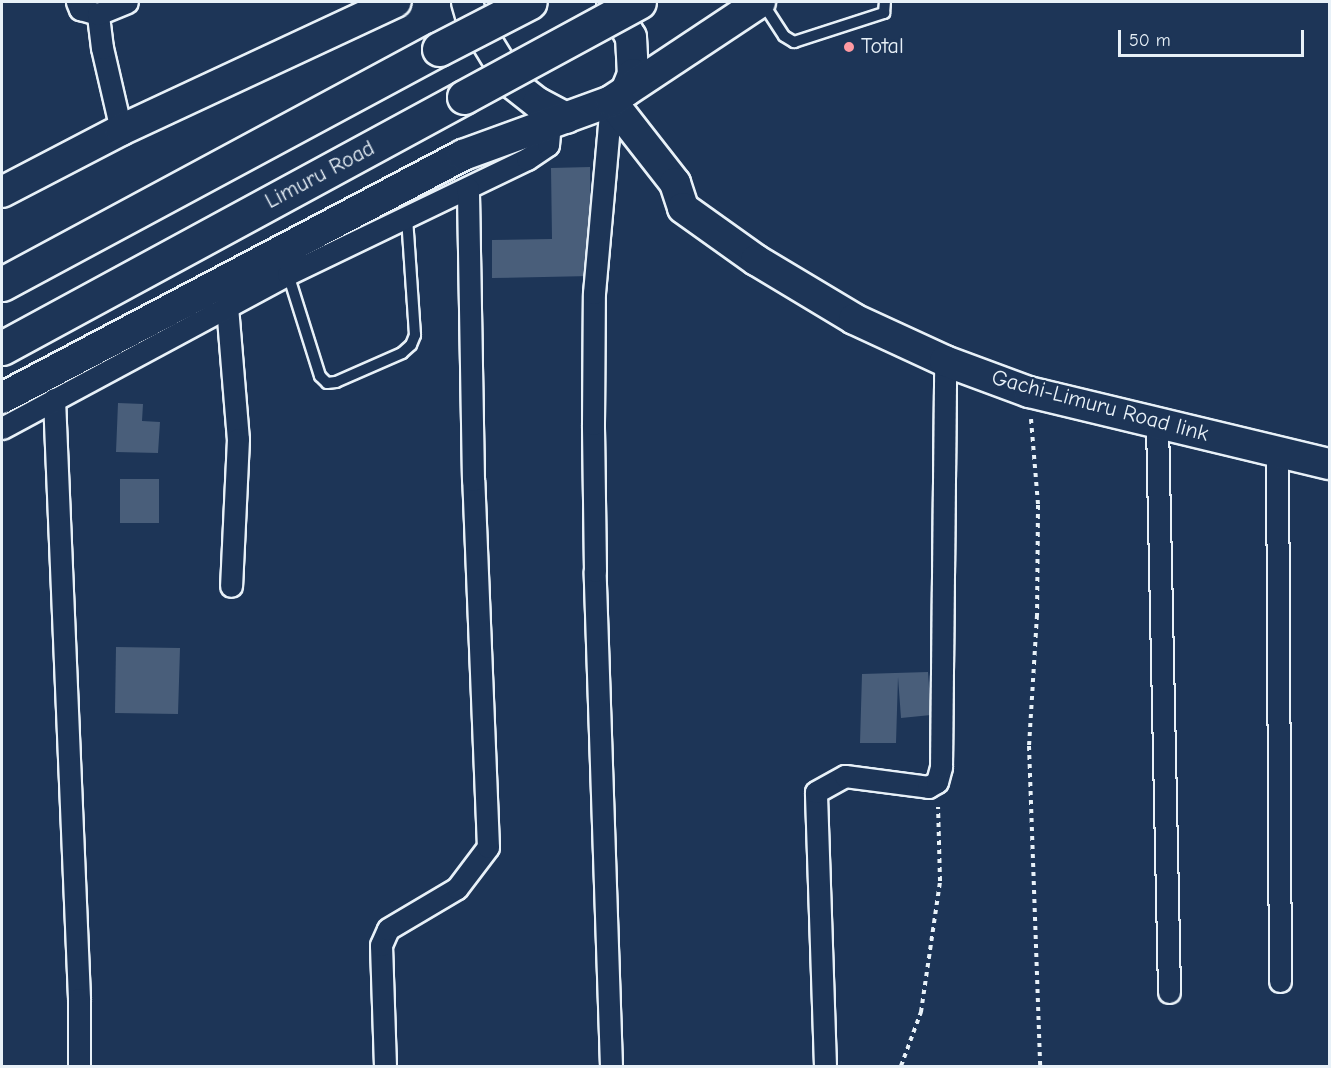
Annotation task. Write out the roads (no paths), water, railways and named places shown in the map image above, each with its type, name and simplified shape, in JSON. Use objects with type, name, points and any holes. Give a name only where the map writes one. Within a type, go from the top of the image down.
[{"type":"highway","points":[[2,284],[530,2]]},
{"type":"highway","name":"Limuru Road","points":[[2,348],[639,2]]},
{"type":"street","points":[[77,2],[80,9],[98,14],[127,2]]},
{"type":"street","points":[[2,192],[121,130],[396,2]]},
{"type":"street","points":[[467,2],[471,16],[512,83],[558,120]]},
{"type":"street","points":[[611,1066],[595,571],[594,293],[619,96],[633,74],[631,37],[612,2]]},
{"type":"street","points":[[2,398],[463,155],[619,96],[761,2]]},
{"type":"street","points":[[98,14],[102,48],[121,130]]},
{"type":"street","name":"Gachi-Limuru Road link","points":[[619,96],[675,183],[682,208],[756,260],[854,319],[945,361],[1029,392],[1329,464]]},
{"type":"street","points":[[2,428],[288,274],[542,151],[548,145],[558,120]]},
{"type":"street","points":[[385,1066],[381,945],[388,929],[457,888],[488,847],[473,480],[468,188]]},
{"type":"street","points":[[227,306],[238,439],[231,586]]},
{"type":"street","points":[[825,1066],[816,792],[845,776],[928,787],[937,782],[941,767],[945,361]]},
{"type":"street","points":[[54,399],[80,999],[79,1066]]},
{"type":"street","points":[[1157,423],[1169,992]]},
{"type":"street","points":[[1277,452],[1280,981]]},
{"type":"lane","points":[[761,2],[784,36],[794,42],[884,13],[885,2]]},
{"type":"lane","points":[[288,274],[320,376],[327,383],[336,382],[402,353],[411,345],[415,335],[407,218]]},
{"type":"place","name":"Total","points":[[849,47]]}]
